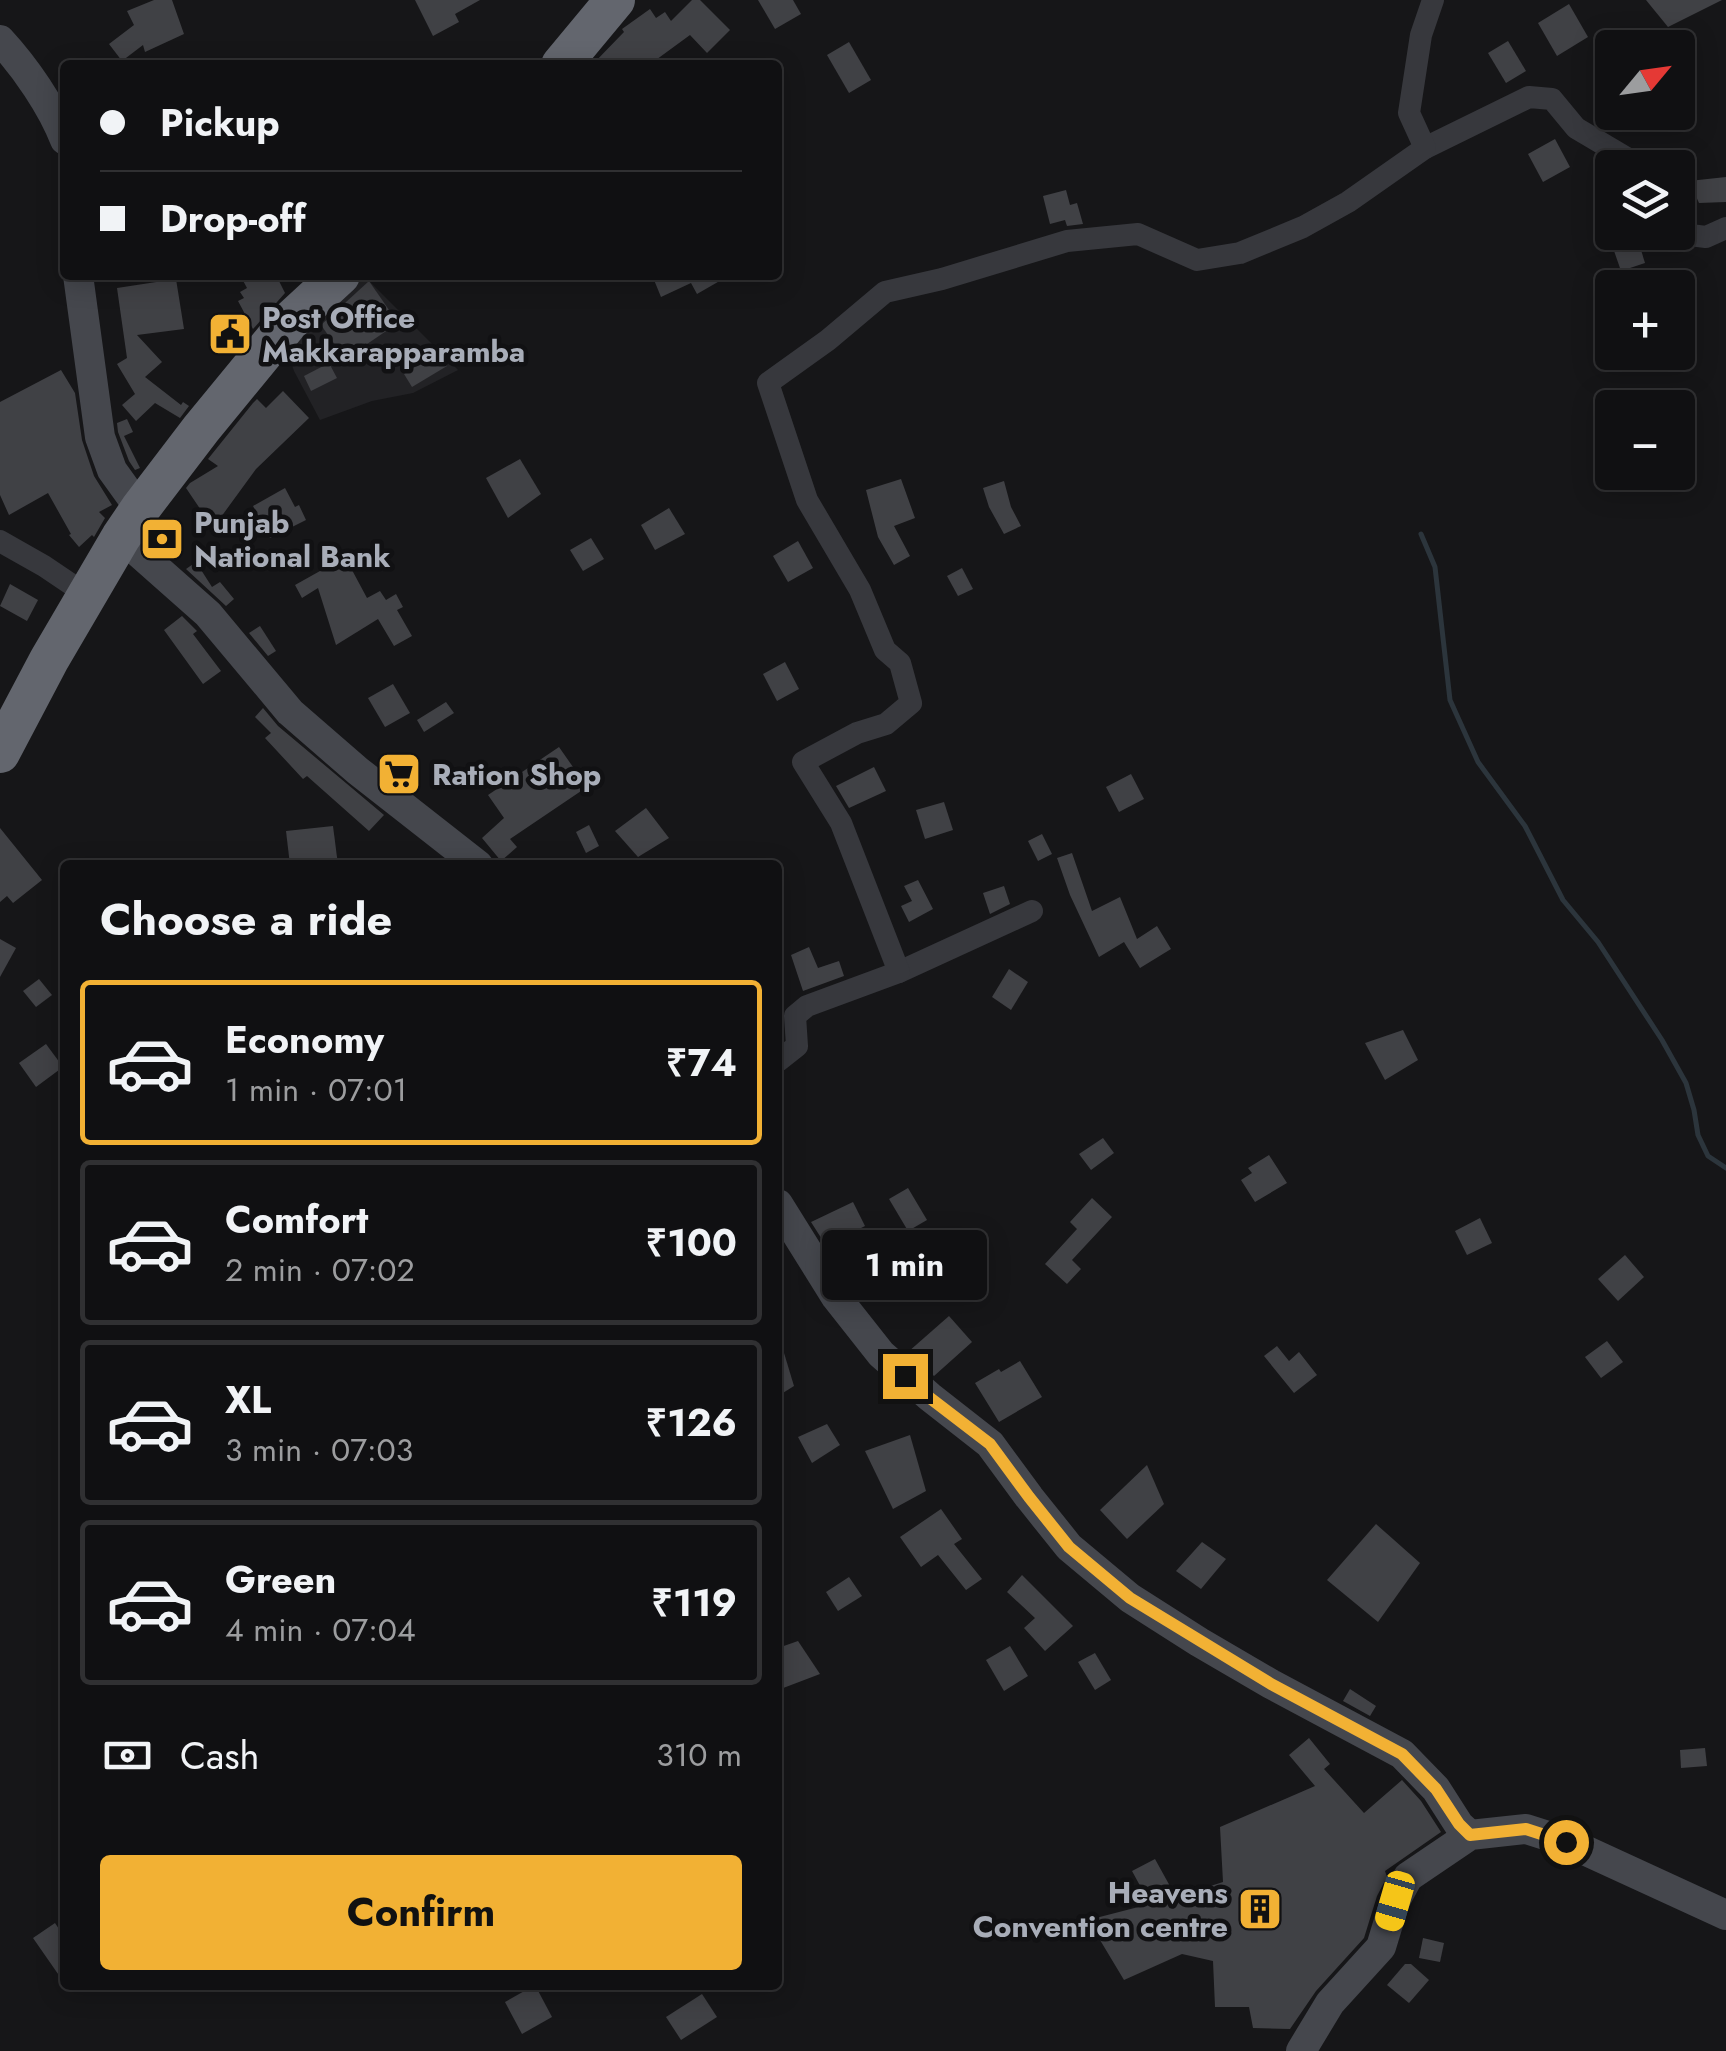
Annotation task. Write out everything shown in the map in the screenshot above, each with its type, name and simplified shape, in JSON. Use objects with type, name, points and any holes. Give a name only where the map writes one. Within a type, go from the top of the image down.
[{"type":"highway","points":[[566,60],[615,0]]},
{"type":"highway","points":[[0,753],[48,660],[131,523],[288,323],[335,280]]},
{"type":"main road","points":[[0,40],[60,128]]},
{"type":"main road","points":[[79,280],[100,437],[131,523],[290,712],[472,860]]},
{"type":"main road","points":[[782,1210],[836,1297],[881,1354],[990,1444],[1069,1547],[1130,1598],[1199,1642],[1402,1754],[1436,1789],[1470,1835]]},
{"type":"main road","points":[[1302,2051],[1330,2003],[1381,1947],[1395,1901],[1408,1877],[1470,1835],[1526,1829],[1726,1915]]},
{"type":"street","points":[[1425,148],[1409,113],[1421,36],[1433,0]]},
{"type":"street","points":[[899,972],[841,823],[804,762],[856,733],[886,724],[911,703],[900,663],[885,650],[860,590],[808,500],[768,382],[828,340],[885,292],[1066,241],[1138,234],[1198,260],[1240,252],[1303,227],[1348,202],[1425,148],[1529,97],[1552,99],[1576,128],[1613,150]]},
{"type":"street","points":[[1695,236],[1706,238],[1726,228]]},
{"type":"street","points":[[0,541],[86,596]]},
{"type":"street","points":[[782,1058],[797,1046],[795,1016],[807,1006],[899,972],[1032,911]]},
{"type":"shaded area","points":[[358,281],[369,281],[458,370],[413,393],[372,401],[320,420],[287,351]]},
{"type":"building","points":[[154,0],[172,0],[184,34],[145,52],[143,45],[121,60],[109,44],[134,25],[127,11]]},
{"type":"building","points":[[415,0],[480,0],[455,14],[459,22],[433,36]]},
{"type":"building","points":[[692,0],[700,0],[730,30],[707,53],[690,35],[656,60],[597,60],[624,32],[622,29],[650,9],[656,18],[665,12],[671,21]]},
{"type":"building","points":[[758,0],[793,0],[801,14],[775,29]]},
{"type":"building","points":[[1646,0],[1722,0],[1668,27]]},
{"type":"building","points":[[1569,4],[1588,37],[1557,56],[1538,23]]},
{"type":"building","points":[[1508,41],[1526,71],[1506,83],[1488,53]]},
{"type":"building","points":[[849,42],[871,80],[849,93],[827,55]]},
{"type":"building","points":[[1555,139],[1570,167],[1543,182],[1528,154]]},
{"type":"building","points":[[1726,177],[1726,202],[1699,203],[1695,180]]},
{"type":"building","points":[[1066,190],[1070,205],[1077,203],[1083,224],[1067,226],[1065,220],[1050,224],[1043,196]]},
{"type":"building","points":[[1614,250],[1641,250],[1645,263],[1621,270]]},
{"type":"building","points":[[176,280],[184,329],[137,335],[162,362],[145,377],[181,405],[183,402],[189,406],[180,418],[155,403],[136,421],[122,405],[135,394],[117,364],[127,358],[117,288]]},
{"type":"building","points":[[243,280],[278,280],[285,293],[253,329],[238,301],[244,298],[240,292],[247,288]]},
{"type":"building","points":[[654,280],[721,280],[697,294],[691,283],[661,297]]},
{"type":"building","points":[[369,281],[398,323],[345,359],[321,325]]},
{"type":"building","points":[[438,352],[447,366],[412,387],[404,374]]},
{"type":"building","points":[[329,363],[337,378],[311,391],[304,376]]},
{"type":"building","points":[[61,370],[75,393],[82,440],[94,476],[112,505],[99,512],[105,518],[94,537],[79,547],[48,493],[9,515],[0,495],[0,402]]},
{"type":"building","points":[[283,391],[309,418],[256,469],[213,528],[186,488],[218,466],[208,459],[257,399],[266,408]]},
{"type":"building","points":[[127,419],[133,432],[124,436],[140,468],[135,470],[118,432],[117,423]]},
{"type":"building","points":[[520,459],[541,494],[508,518],[486,478]]},
{"type":"building","points":[[901,479],[915,518],[894,526],[910,556],[894,565],[878,537],[866,490]]},
{"type":"building","points":[[1004,481],[1021,526],[1004,534],[983,488]]},
{"type":"building","points":[[285,488],[306,520],[270,538],[253,506]]},
{"type":"building","points":[[669,508],[685,534],[655,550],[641,525]]},
{"type":"building","points":[[591,538],[604,559],[583,571],[570,550]]},
{"type":"building","points":[[798,541],[813,568],[788,582],[773,556]]},
{"type":"building","points":[[345,557],[367,598],[380,591],[386,600],[396,594],[403,607],[397,610],[412,636],[394,646],[378,619],[336,645],[318,588],[302,598],[295,585]]},
{"type":"building","points":[[196,562],[212,587],[220,582],[234,599],[226,606],[186,569]]},
{"type":"building","points":[[962,568],[973,589],[958,596],[947,576]]},
{"type":"building","points":[[10,584],[38,600],[27,621],[0,606]]},
{"type":"building","points":[[182,616],[197,631],[193,634],[221,671],[203,684],[164,630]]},
{"type":"building","points":[[260,626],[276,651],[268,656],[249,633]]},
{"type":"building","points":[[785,662],[799,689],[777,701],[763,674]]},
{"type":"building","points":[[393,684],[410,713],[385,727],[368,698]]},
{"type":"building","points":[[446,702],[454,713],[424,732],[417,720]]},
{"type":"building","points":[[263,708],[278,726],[384,815],[369,831],[307,776],[303,779],[265,738],[271,733],[255,717]]},
{"type":"building","points":[[559,747],[587,787],[510,839],[517,847],[502,860],[482,838],[504,818],[488,795]]},
{"type":"building","points":[[874,767],[886,791],[849,808],[836,786]]},
{"type":"building","points":[[1131,774],[1144,799],[1119,812],[1106,787]]},
{"type":"building","points":[[944,802],[953,830],[925,839],[916,810]]},
{"type":"building","points":[[646,808],[669,838],[638,857],[615,831]]},
{"type":"building","points":[[589,825],[599,846],[586,853],[576,832]]},
{"type":"building","points":[[333,826],[337,860],[289,860],[286,831]]},
{"type":"building","points":[[0,828],[42,880],[13,903],[7,896],[0,902]]},
{"type":"building","points":[[1042,834],[1052,854],[1038,861],[1028,841]]},
{"type":"building","points":[[1072,853],[1092,911],[1120,897],[1137,939],[1157,926],[1171,949],[1140,968],[1124,942],[1099,957],[1057,858]]},
{"type":"building","points":[[918,880],[933,909],[909,922],[901,906],[912,901],[904,886]]},
{"type":"building","points":[[1004,886],[1010,904],[990,914],[983,893]]},
{"type":"building","points":[[0,939],[16,948],[0,977]]},
{"type":"building","points":[[809,947],[818,968],[839,961],[844,976],[803,991],[791,955]]},
{"type":"building","points":[[1009,969],[1028,982],[1011,1010],[992,997]]},
{"type":"building","points":[[39,979],[52,995],[36,1007],[23,991]]},
{"type":"building","points":[[1403,1030],[1418,1060],[1385,1080],[1365,1043]]},
{"type":"building","points":[[46,1044],[60,1063],[60,1069],[36,1087],[19,1063]]},
{"type":"building","points":[[1103,1138],[1114,1153],[1091,1170],[1079,1154]]},
{"type":"building","points":[[1269,1155],[1287,1183],[1255,1202],[1241,1180],[1252,1173],[1248,1168]]},
{"type":"building","points":[[908,1188],[927,1220],[908,1231],[889,1199]]},
{"type":"building","points":[[1092,1198],[1112,1217],[1072,1260],[1081,1269],[1067,1284],[1045,1264],[1077,1229],[1070,1222]]},
{"type":"building","points":[[853,1202],[865,1226],[835,1241],[833,1246],[859,1284],[853,1288],[811,1222]]},
{"type":"building","points":[[1480,1218],[1492,1243],[1467,1255],[1455,1231]]},
{"type":"building","points":[[1625,1255],[1644,1277],[1618,1301],[1598,1279]]},
{"type":"building","points":[[949,1316],[972,1342],[934,1376],[908,1352]]},
{"type":"building","points":[[1607,1341],[1623,1362],[1601,1378],[1585,1357]]},
{"type":"building","points":[[782,1346],[794,1386],[782,1394]]},
{"type":"building","points":[[1277,1346],[1289,1361],[1299,1352],[1317,1375],[1294,1393],[1264,1356]]},
{"type":"building","points":[[1020,1361],[1042,1397],[999,1422],[975,1383]]},
{"type":"building","points":[[827,1424],[840,1445],[812,1463],[798,1437]]},
{"type":"building","points":[[910,1435],[926,1491],[893,1509],[865,1451]]},
{"type":"building","points":[[1147,1465],[1164,1504],[1127,1539],[1100,1510]]},
{"type":"building","points":[[941,1509],[962,1539],[954,1544],[982,1579],[966,1590],[938,1555],[921,1567],[900,1537]]},
{"type":"building","points":[[1376,1524],[1420,1563],[1378,1622],[1327,1580]]},
{"type":"building","points":[[1202,1542],[1226,1559],[1201,1589],[1176,1571]]},
{"type":"building","points":[[1022,1575],[1073,1626],[1045,1651],[1024,1628],[1035,1618],[1007,1592]]},
{"type":"building","points":[[849,1577],[862,1596],[838,1611],[826,1592]]},
{"type":"building","points":[[798,1641],[820,1674],[782,1688],[782,1647]]},
{"type":"building","points":[[1010,1646],[1028,1676],[1004,1691],[986,1660]]},
{"type":"building","points":[[1095,1653],[1111,1680],[1095,1690],[1078,1662]]},
{"type":"building","points":[[1350,1689],[1376,1706],[1370,1716],[1343,1701]]},
{"type":"building","name":"Heavens Convention centre","points":[[1309,1738],[1330,1764],[1324,1769],[1364,1813],[1402,1780],[1441,1832],[1385,1871],[1387,1877],[1364,1938],[1316,1991],[1290,2029],[1253,2028],[1249,2007],[1215,2007],[1213,1961],[1182,1954],[1124,1980],[1088,1920],[1150,1904],[1132,1871],[1155,1859],[1176,1897],[1223,1882],[1220,1827],[1315,1786],[1289,1755]]},
{"type":"building","points":[[1705,1748],[1707,1766],[1681,1768],[1680,1750]]},
{"type":"building","points":[[55,1923],[60,1930],[60,1977],[33,1938]]},
{"type":"building","points":[[1423,1938],[1444,1943],[1440,1962],[1419,1958]]},
{"type":"building","points":[[1405,1964],[1411,1964],[1429,1980],[1409,2003],[1387,1985]]},
{"type":"building","points":[[526,1990],[538,1990],[552,2017],[522,2034],[505,2002]]},
{"type":"building","points":[[702,1994],[717,2017],[681,2040],[666,2017]]},
{"type":"waterway","points":[[1421,534],[1435,567],[1450,700],[1478,762],[1525,826],[1563,900],[1598,942],[1662,1040],[1686,1083],[1698,1135],[1708,1156],[1726,1168]]},
{"type":"place","name":"Post Office Makkarapparamba","points":[[230,334]]},
{"type":"place","name":"Punjab National Bank","points":[[162,539]]},
{"type":"place","name":"Ration Shop","points":[[399,774]]},
{"type":"place","name":"Heavens Convention centre","points":[[1260,1909]]},
{"type":"route","points":[[905,1376],[990,1444],[1069,1547],[1130,1598],[1271,1684],[1402,1754],[1436,1789],[1470,1835],[1526,1829],[1566,1842]]}]
